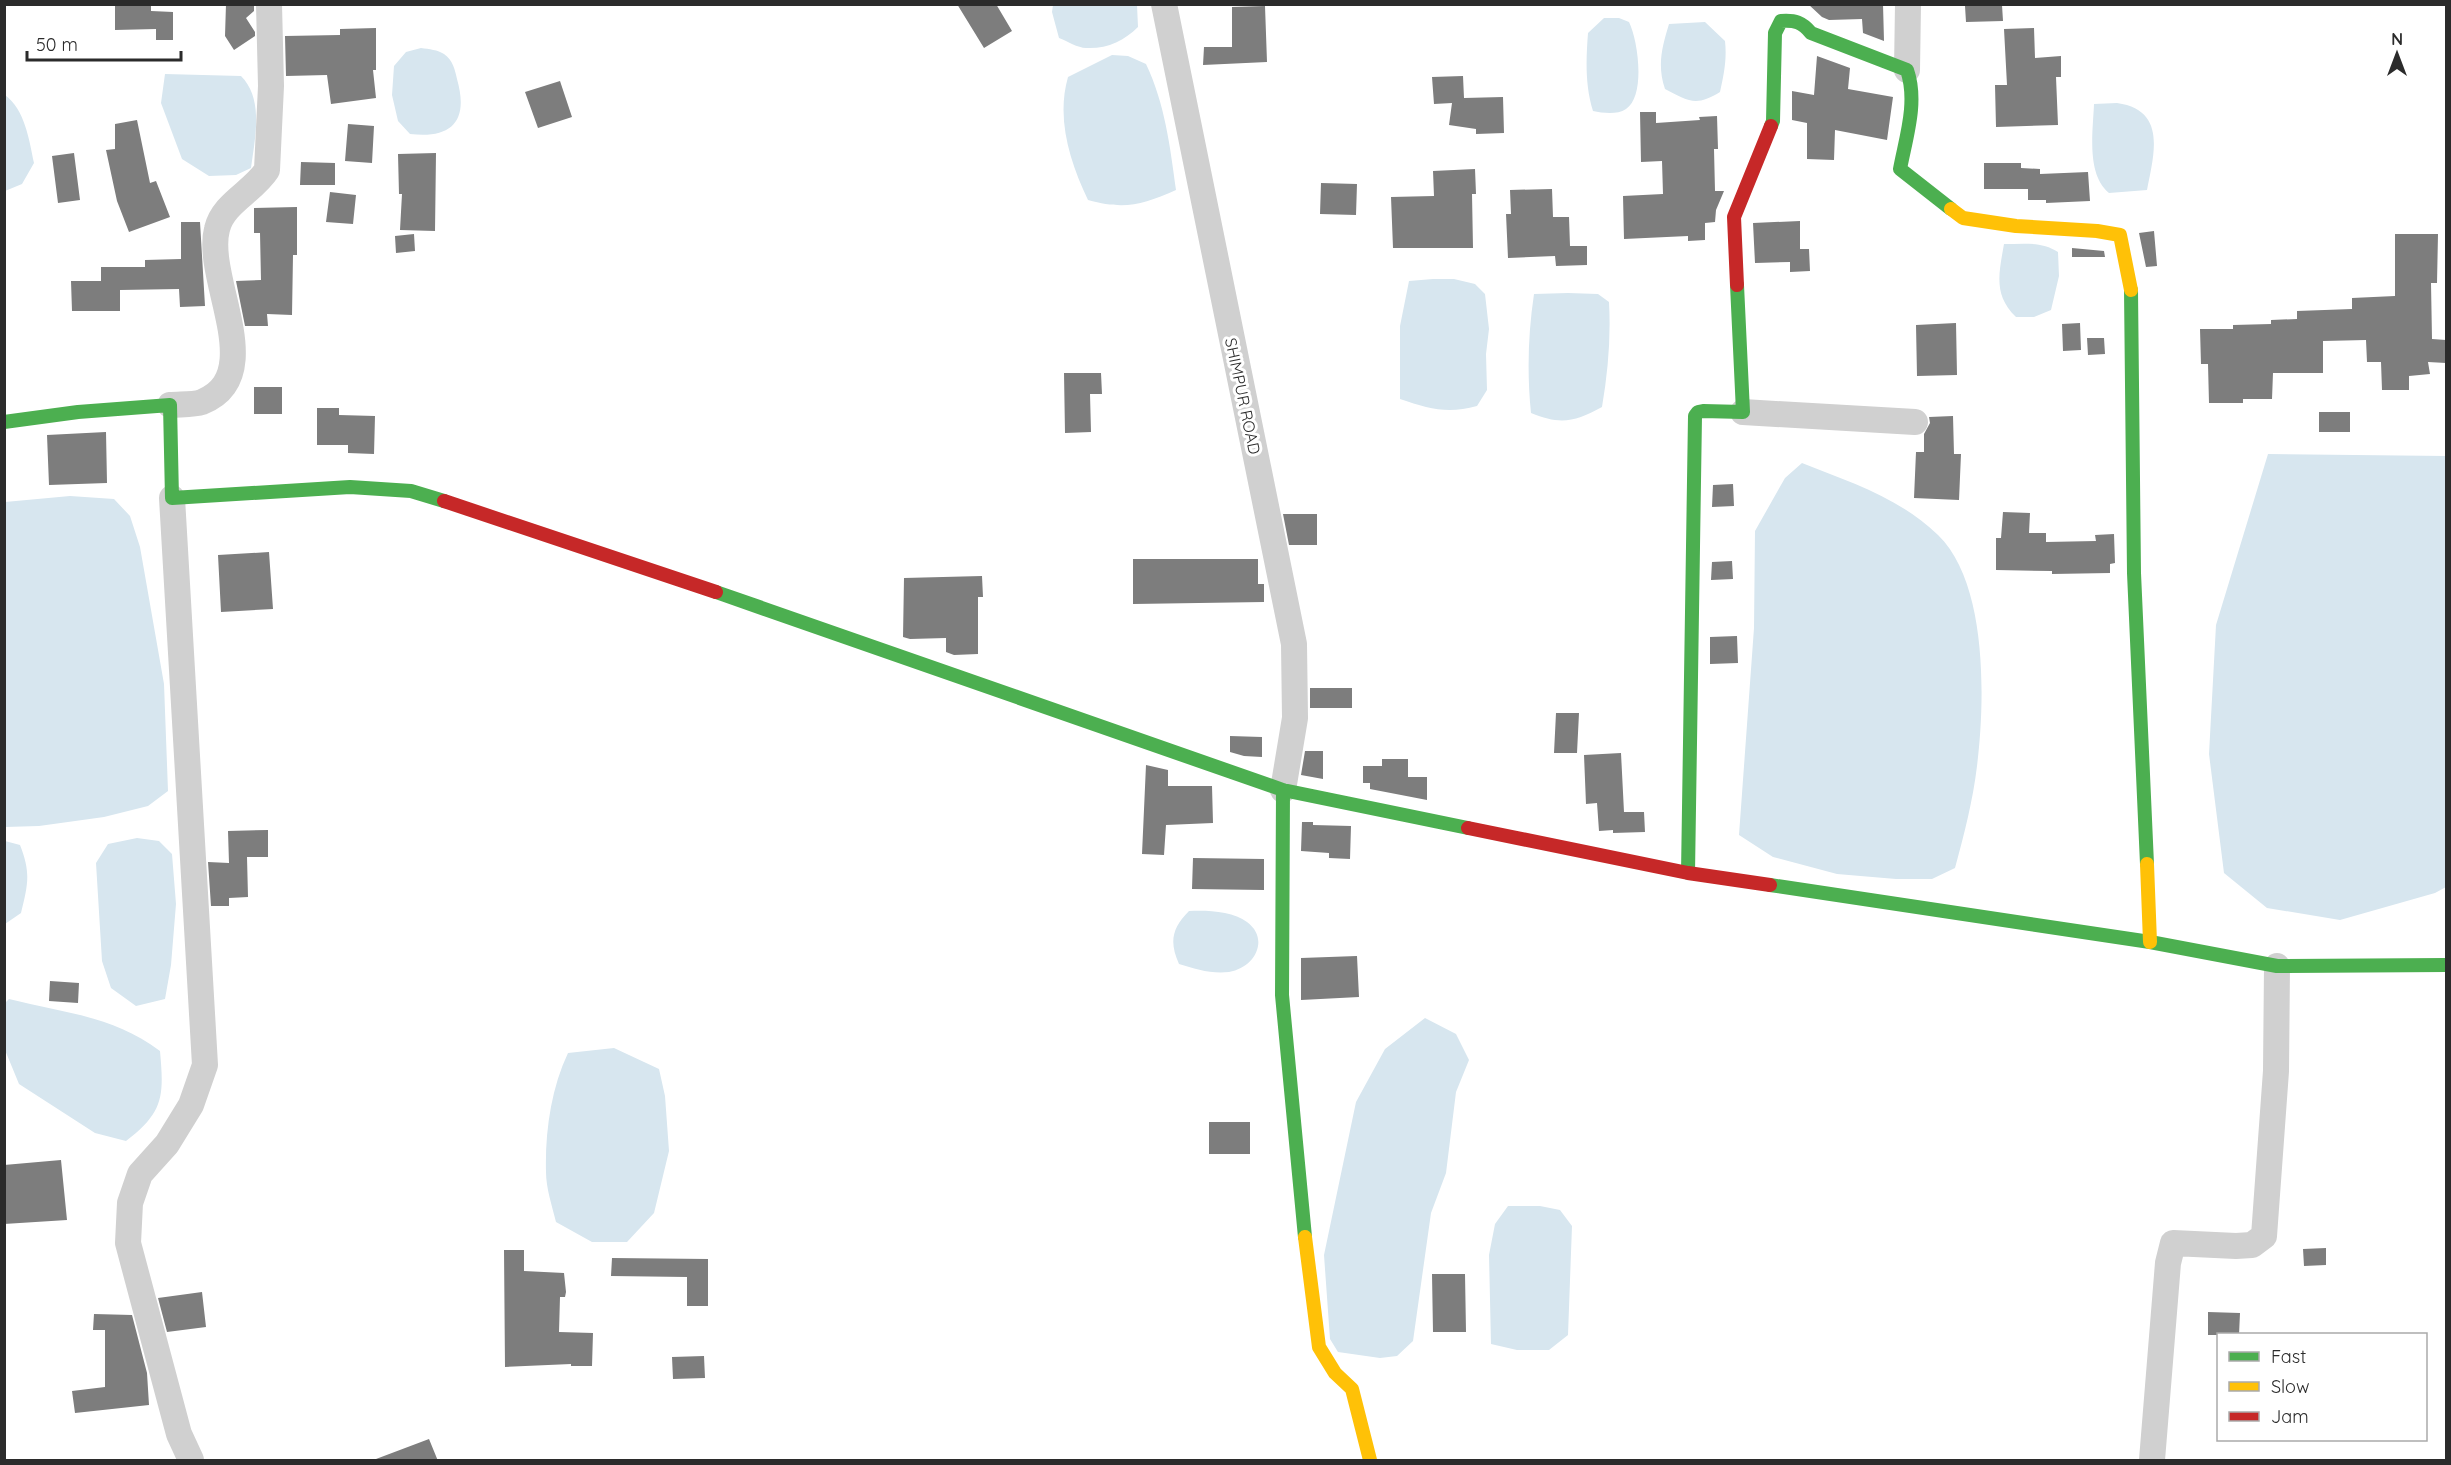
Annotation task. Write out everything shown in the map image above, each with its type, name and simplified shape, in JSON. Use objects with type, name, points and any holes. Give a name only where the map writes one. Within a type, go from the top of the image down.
[{"type":"street","points":[[4,422],[78,412],[201,403],[218,394],[228,381],[235,357],[214,253],[217,228],[225,211],[261,180],[267,170],[271,86],[269,4]]},
{"type":"street","name":"SHIMPUR ROAD","points":[[1164,4],[1294,644],[1295,718],[1283,790]]},
{"type":"street","points":[[1908,4],[1907,70],[1912,81],[1912,94],[1900,169],[1963,218],[2016,226],[2097,231],[2120,236],[2132,293],[2134,573],[2150,942]]},
{"type":"street","points":[[1743,412],[1734,217],[1773,121],[1775,33],[1781,21],[1791,19],[1801,21],[1811,33],[1907,70]]},
{"type":"street","points":[[170,405],[172,498],[205,1065],[191,1105],[167,1144],[140,1174],[130,1203],[128,1243],[179,1434],[191,1461]]},
{"type":"street","points":[[1688,873],[1695,416],[1698,412],[1703,411],[1743,412],[1915,422]]},
{"type":"street","points":[[172,498],[350,487],[411,491],[472,509],[782,614],[1283,790],[1688,873],[2150,942],[2277,966],[2446,965]]},
{"type":"street","points":[[1283,790],[1282,995],[1299,1184],[1318,1347],[1335,1372],[1352,1389],[1370,1461]]},
{"type":"street","points":[[2152,1461],[2168,1263],[2173,1243],[2252,1245],[2264,1236],[2277,1071],[2277,966]]},
{"type":"shaded area","points":[[1053,5],[1137,5],[1138,27],[1121,40],[1108,45],[1094,48],[1080,47],[1059,38],[1052,12]]},
{"type":"shaded area","points":[[1604,18],[1619,18],[1629,22],[1637,54],[1636,92],[1626,109],[1614,113],[1593,111],[1587,82],[1588,33]]},
{"type":"shaded area","points":[[1705,22],[1725,41],[1724,73],[1720,92],[1705,100],[1692,101],[1665,89],[1661,72],[1663,49],[1669,24]]},
{"type":"shaded area","points":[[421,48],[439,52],[450,59],[461,106],[454,124],[446,130],[425,135],[410,134],[398,121],[392,95],[394,66],[406,52]]},
{"type":"shaded area","points":[[1112,55],[1128,56],[1146,64],[1158,94],[1174,174],[1176,190],[1133,204],[1112,205],[1088,200],[1076,171],[1064,124],[1068,77]]},
{"type":"shaded area","points":[[165,74],[241,76],[253,96],[255,107],[256,132],[251,168],[236,175],[209,176],[182,159],[161,103]]},
{"type":"shaded area","points":[[5,95],[12,101],[22,117],[34,163],[22,184],[5,191]]},
{"type":"shaded area","points":[[2117,103],[2133,107],[2144,114],[2150,124],[2154,148],[2147,190],[2109,193],[2097,175],[2092,152],[2094,104]]},
{"type":"shaded area","points":[[2004,244],[2039,245],[2058,252],[2059,276],[2051,310],[2034,317],[2016,317],[2009,309],[2001,292],[2000,283]]},
{"type":"shaded area","points":[[1454,279],[1475,284],[1485,294],[1489,329],[1486,354],[1487,390],[1477,406],[1448,410],[1400,399],[1400,326],[1409,281]]},
{"type":"shaded area","points":[[1534,294],[1598,294],[1609,302],[1609,354],[1602,407],[1575,419],[1559,420],[1531,413],[1529,339]]},
{"type":"shaded area","points":[[2268,454],[2446,456],[2446,887],[2435,893],[2340,920],[2267,908],[2224,873],[2209,754],[2216,625]]},
{"type":"shaded area","points":[[1802,463],[1874,492],[1923,522],[1938,535],[1954,556],[1966,582],[1979,644],[1980,740],[1971,805],[1955,868],[1932,879],[1896,879],[1837,874],[1773,857],[1739,835],[1754,628],[1755,531],[1785,478]]},
{"type":"shaded area","points":[[70,496],[114,499],[130,516],[140,547],[164,684],[168,791],[148,806],[104,817],[39,826],[5,827],[5,502]]},
{"type":"shaded area","points":[[137,838],[159,841],[172,854],[176,904],[171,965],[165,999],[136,1006],[111,988],[102,961],[96,863],[108,844]]},
{"type":"shaded area","points":[[5,841],[20,845],[26,863],[27,879],[21,913],[5,924]]},
{"type":"shaded area","points":[[1189,911],[1227,913],[1247,922],[1258,936],[1256,952],[1252,959],[1246,965],[1229,972],[1209,972],[1179,964],[1174,949],[1174,936],[1179,923]]},
{"type":"shaded area","points":[[9,999],[107,1023],[143,1039],[160,1051],[162,1080],[159,1102],[155,1112],[139,1131],[126,1141],[95,1133],[19,1084],[5,1050],[5,1003]]},
{"type":"shaded area","points":[[1425,1018],[1456,1034],[1469,1060],[1456,1092],[1446,1173],[1431,1213],[1413,1341],[1397,1356],[1380,1358],[1338,1352],[1330,1339],[1324,1255],[1356,1102],[1385,1049]]},
{"type":"shaded area","points":[[614,1048],[659,1069],[665,1096],[669,1151],[654,1213],[627,1242],[592,1242],[556,1222],[546,1178],[548,1126],[557,1081],[568,1053]]},
{"type":"shaded area","points":[[1508,1206],[1540,1206],[1560,1210],[1572,1226],[1568,1335],[1549,1350],[1517,1350],[1491,1344],[1489,1255],[1495,1224]]},
{"type":"building","points":[[115,4],[151,4],[151,11],[173,12],[173,40],[156,40],[156,29],[115,30]]},
{"type":"building","points":[[226,4],[254,4],[254,11],[246,18],[255,36],[234,50],[225,36]]},
{"type":"building","points":[[957,4],[996,4],[1012,31],[984,48]]},
{"type":"building","points":[[1808,4],[1883,4],[1884,41],[1863,33],[1862,19],[1829,20],[1822,17]]},
{"type":"building","points":[[2002,5],[2003,21],[1966,22],[1965,6]]},
{"type":"building","points":[[1265,6],[1267,62],[1203,65],[1204,47],[1232,47],[1232,7]]},
{"type":"building","points":[[376,28],[376,70],[373,70],[376,98],[331,104],[327,75],[286,76],[285,36],[340,35],[340,29]]},
{"type":"building","points":[[2034,28],[2035,58],[2061,56],[2061,77],[2056,77],[2058,125],[1996,127],[1995,85],[2007,85],[2004,29]]},
{"type":"building","points":[[1817,56],[1850,68],[1848,89],[1893,97],[1887,140],[1835,130],[1834,160],[1807,159],[1807,123],[1792,120],[1792,91],[1814,95]]},
{"type":"building","points":[[1463,76],[1464,98],[1503,97],[1504,133],[1476,134],[1476,129],[1449,125],[1452,103],[1434,104],[1432,77]]},
{"type":"building","points":[[560,81],[572,117],[538,128],[525,92]]},
{"type":"building","points":[[1640,112],[1656,112],[1656,123],[1700,120],[1699,117],[1717,116],[1718,149],[1714,149],[1715,191],[1724,191],[1716,210],[1715,222],[1705,223],[1705,240],[1688,241],[1688,236],[1624,239],[1623,196],[1663,194],[1662,161],[1641,162]]},
{"type":"building","points":[[137,120],[150,183],[156,181],[170,217],[129,232],[117,201],[106,150],[115,149],[115,124]]},
{"type":"building","points":[[348,124],[374,126],[372,163],[345,161]]},
{"type":"building","points":[[74,153],[80,200],[58,203],[52,156]]},
{"type":"building","points":[[436,153],[435,231],[400,230],[402,194],[399,194],[398,154]]},
{"type":"building","points":[[301,162],[335,163],[335,185],[300,185]]},
{"type":"building","points":[[1984,163],[2021,163],[2021,168],[2040,169],[2040,174],[2088,172],[2090,201],[2046,203],[2046,200],[2028,200],[2028,189],[1984,189]]},
{"type":"building","points":[[1475,169],[1476,194],[1472,194],[1473,248],[1393,248],[1391,197],[1434,196],[1433,171]]},
{"type":"building","points":[[1321,183],[1357,184],[1356,215],[1320,214]]},
{"type":"building","points":[[1552,189],[1553,217],[1569,217],[1570,246],[1587,246],[1587,265],[1556,266],[1555,256],[1508,258],[1506,214],[1511,214],[1510,190]]},
{"type":"building","points":[[330,192],[356,195],[353,224],[326,222]]},
{"type":"building","points":[[297,207],[297,255],[293,255],[292,315],[267,314],[268,326],[245,326],[236,281],[261,280],[260,233],[254,233],[254,208]]},
{"type":"building","points":[[1800,221],[1800,249],[1809,249],[1810,271],[1790,272],[1790,262],[1755,263],[1753,223]]},
{"type":"building","points":[[181,222],[200,222],[205,306],[180,307],[179,289],[120,290],[120,311],[72,311],[71,281],[101,281],[101,267],[145,267],[145,260],[181,259]]},
{"type":"building","points":[[2154,231],[2157,266],[2146,267],[2139,233]]},
{"type":"building","points":[[414,234],[415,251],[396,253],[395,236]]},
{"type":"building","points":[[2395,234],[2438,234],[2437,283],[2431,283],[2432,339],[2446,340],[2446,363],[2428,362],[2430,374],[2409,376],[2409,390],[2382,390],[2381,362],[2367,362],[2366,340],[2323,341],[2323,373],[2273,373],[2272,399],[2243,399],[2243,403],[2209,403],[2208,364],[2201,364],[2200,329],[2233,329],[2233,325],[2271,324],[2271,320],[2297,319],[2297,311],[2352,309],[2352,298],[2395,296]]},
{"type":"building","points":[[2072,248],[2104,251],[2105,257],[2072,257]]},
{"type":"building","points":[[1956,323],[1957,375],[1917,376],[1916,325]]},
{"type":"building","points":[[2080,323],[2081,350],[2063,351],[2062,324]]},
{"type":"building","points":[[2087,338],[2104,338],[2105,354],[2088,355]]},
{"type":"building","points":[[1064,373],[1101,373],[1102,394],[1090,394],[1091,432],[1065,433]]},
{"type":"building","points":[[254,387],[282,387],[282,414],[254,414]]},
{"type":"building","points":[[317,408],[339,408],[339,415],[375,416],[374,454],[348,453],[348,445],[317,445]]},
{"type":"building","points":[[2319,412],[2350,412],[2350,432],[2319,432]]},
{"type":"building","points":[[1953,416],[1954,454],[1961,454],[1959,500],[1914,498],[1916,452],[1924,452],[1924,434],[1930,423],[1929,417]]},
{"type":"building","points":[[106,432],[107,483],[49,485],[47,435]]},
{"type":"building","points":[[1733,484],[1734,506],[1712,507],[1713,485]]},
{"type":"building","points":[[2003,512],[2030,513],[2029,533],[2046,533],[2046,542],[2096,541],[2095,535],[2114,534],[2115,563],[2110,564],[2110,573],[2052,574],[2052,571],[1996,570],[1996,538],[2001,538]]},
{"type":"building","points":[[1283,514],[1317,514],[1317,545],[1289,545]]},
{"type":"building","points":[[269,552],[273,609],[221,612],[218,555]]},
{"type":"building","points":[[1133,559],[1258,559],[1258,584],[1264,584],[1264,602],[1133,604]]},
{"type":"building","points":[[1732,561],[1733,579],[1711,580],[1712,562]]},
{"type":"building","points":[[982,576],[983,597],[978,597],[978,654],[954,655],[946,652],[946,638],[910,639],[903,637],[904,578]]},
{"type":"building","points":[[1737,636],[1738,663],[1710,664],[1710,637]]},
{"type":"building","points":[[1310,688],[1352,688],[1352,708],[1310,708]]},
{"type":"building","points":[[1556,713],[1579,713],[1577,753],[1554,753]]},
{"type":"building","points":[[1230,736],[1262,737],[1262,757],[1230,752]]},
{"type":"building","points":[[1305,751],[1323,751],[1323,779],[1301,775]]},
{"type":"building","points":[[1621,753],[1624,812],[1644,812],[1645,832],[1599,831],[1597,803],[1586,804],[1584,755]]},
{"type":"building","points":[[1382,759],[1408,759],[1408,777],[1427,777],[1427,800],[1370,789],[1370,783],[1363,783],[1363,766],[1382,766]]},
{"type":"building","points":[[1146,765],[1168,770],[1168,786],[1212,786],[1213,823],[1166,825],[1164,855],[1142,854]]},
{"type":"building","points":[[1302,822],[1313,822],[1313,825],[1351,826],[1350,859],[1329,858],[1329,853],[1301,851]]},
{"type":"building","points":[[268,830],[268,857],[247,857],[248,897],[229,898],[229,906],[211,906],[208,862],[229,863],[228,831]]},
{"type":"building","points":[[1193,858],[1264,859],[1264,890],[1192,889]]},
{"type":"building","points":[[1357,956],[1359,997],[1301,1000],[1301,958]]},
{"type":"building","points":[[50,981],[79,983],[78,1003],[49,1001]]},
{"type":"building","points":[[1209,1122],[1250,1122],[1250,1154],[1209,1154]]},
{"type":"building","points":[[61,1160],[67,1220],[4,1224],[4,1165]]},
{"type":"building","points":[[2326,1248],[2326,1265],[2304,1266],[2303,1249]]},
{"type":"building","points":[[504,1250],[524,1250],[524,1271],[564,1273],[566,1292],[565,1297],[560,1297],[559,1332],[593,1333],[592,1366],[571,1366],[571,1364],[505,1367]]},
{"type":"building","points":[[612,1258],[708,1259],[708,1306],[687,1306],[687,1277],[611,1276]]},
{"type":"building","points":[[1432,1274],[1465,1274],[1466,1332],[1433,1332]]},
{"type":"building","points":[[202,1292],[206,1327],[167,1332],[158,1298]]},
{"type":"building","points":[[2208,1312],[2240,1313],[2239,1333],[2208,1335]]},
{"type":"building","points":[[94,1314],[132,1315],[147,1373],[149,1405],[75,1413],[72,1391],[105,1387],[105,1330],[93,1330]]},
{"type":"building","points":[[704,1356],[705,1378],[673,1379],[672,1357]]},
{"type":"building","points":[[429,1439],[438,1461],[376,1461],[376,1459]]},
{"type":"traffic: fast","points":[[1771,126],[1775,33],[1781,21],[1798,22],[1811,33],[1907,70],[1911,107],[1900,169],[1951,209]]},
{"type":"traffic: fast","points":[[1688,873],[1695,416],[1698,412],[1703,411],[1743,412],[1737,285]]},
{"type":"traffic: fast","points":[[2131,290],[2134,573],[2147,864]]},
{"type":"traffic: fast","points":[[4,422],[78,412],[170,405],[172,498],[350,487],[411,491],[444,501]]},
{"type":"traffic: fast","points":[[716,592],[1283,790],[1468,828]]},
{"type":"traffic: fast","points":[[1283,790],[1282,995],[1305,1237]]},
{"type":"traffic: fast","points":[[1770,885],[2150,942],[2277,966],[2446,965]]},
{"type":"traffic: slow","points":[[1951,209],[1963,218],[2016,226],[2097,231],[2120,235],[2131,290]]},
{"type":"traffic: slow","points":[[2147,864],[2150,942]]},
{"type":"traffic: slow","points":[[1305,1237],[1319,1347],[1335,1373],[1352,1389],[1370,1460]]},
{"type":"traffic: jam","points":[[1737,285],[1734,217],[1771,126]]},
{"type":"traffic: jam","points":[[444,501],[716,592]]},
{"type":"traffic: jam","points":[[1468,828],[1688,873],[1770,885]]}]
